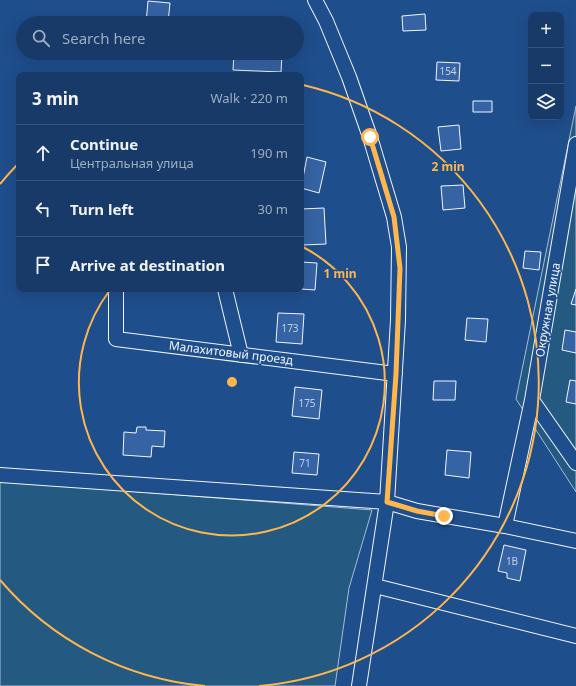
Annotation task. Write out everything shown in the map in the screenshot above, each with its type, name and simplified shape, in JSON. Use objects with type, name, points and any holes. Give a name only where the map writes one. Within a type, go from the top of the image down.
[{"type":"street","points":[[316,0],[349,77],[394,217],[400,268],[396,374],[387,502],[359,686]]},
{"type":"street","name":"Окружная улица","points":[[505,526],[532,400],[576,144]]},
{"type":"street","name":"Малахитовый проезд","points":[[116,292],[116,339],[396,374]]},
{"type":"street","points":[[226,292],[241,355]]},
{"type":"street","points":[[532,400],[576,463]]},
{"type":"street","points":[[0,475],[387,502],[417,511],[505,526],[576,541]]},
{"type":"street","points":[[375,586],[576,636]]},
{"type":"shaded area","points":[[576,106],[576,492],[516,399]]},
{"type":"shaded area","points":[[0,481],[372,510],[349,588],[335,686],[0,686]]},
{"type":"building","points":[[148,1],[170,3],[169,16],[147,16]]},
{"type":"building","points":[[425,14],[426,30],[403,31],[402,16]]},
{"type":"building","points":[[234,60],[282,60],[281,72],[233,70]]},
{"type":"building","points":[[437,62],[460,63],[459,81],[436,80]]},
{"type":"building","points":[[473,101],[492,101],[492,112],[473,112]]},
{"type":"building","points":[[459,125],[461,149],[441,151],[438,127]]},
{"type":"building","points":[[307,157],[326,162],[319,193],[304,189],[304,172]]},
{"type":"building","points":[[463,185],[465,208],[443,210],[441,186]]},
{"type":"building","points":[[324,208],[326,244],[304,245],[304,209]]},
{"type":"building","points":[[525,251],[541,252],[539,270],[523,268]]},
{"type":"building","points":[[304,262],[317,263],[315,290],[304,289]]},
{"type":"building","points":[[576,289],[576,305],[571,304]]},
{"type":"building","points":[[278,313],[304,314],[302,344],[276,342]]},
{"type":"building","points":[[467,318],[488,319],[486,342],[465,340]]},
{"type":"building","points":[[565,330],[576,332],[576,353],[562,350]]},
{"type":"building","points":[[570,380],[576,381],[576,404],[566,402]]},
{"type":"building","points":[[434,381],[456,381],[455,400],[433,400]]},
{"type":"building","points":[[295,387],[322,390],[319,419],[292,416]]},
{"type":"building","points":[[137,427],[146,427],[146,430],[165,431],[164,447],[152,446],[151,457],[123,455],[124,432],[136,433]]},
{"type":"building","points":[[447,450],[471,452],[469,478],[445,475]]},
{"type":"building","points":[[294,452],[319,454],[317,475],[292,473]]},
{"type":"building","points":[[504,545],[526,550],[520,581],[507,578],[507,573],[498,571]]},
{"type":"route","points":[[370,137],[394,217],[399,246],[400,268],[396,374],[387,502],[417,511],[444,516]]}]
